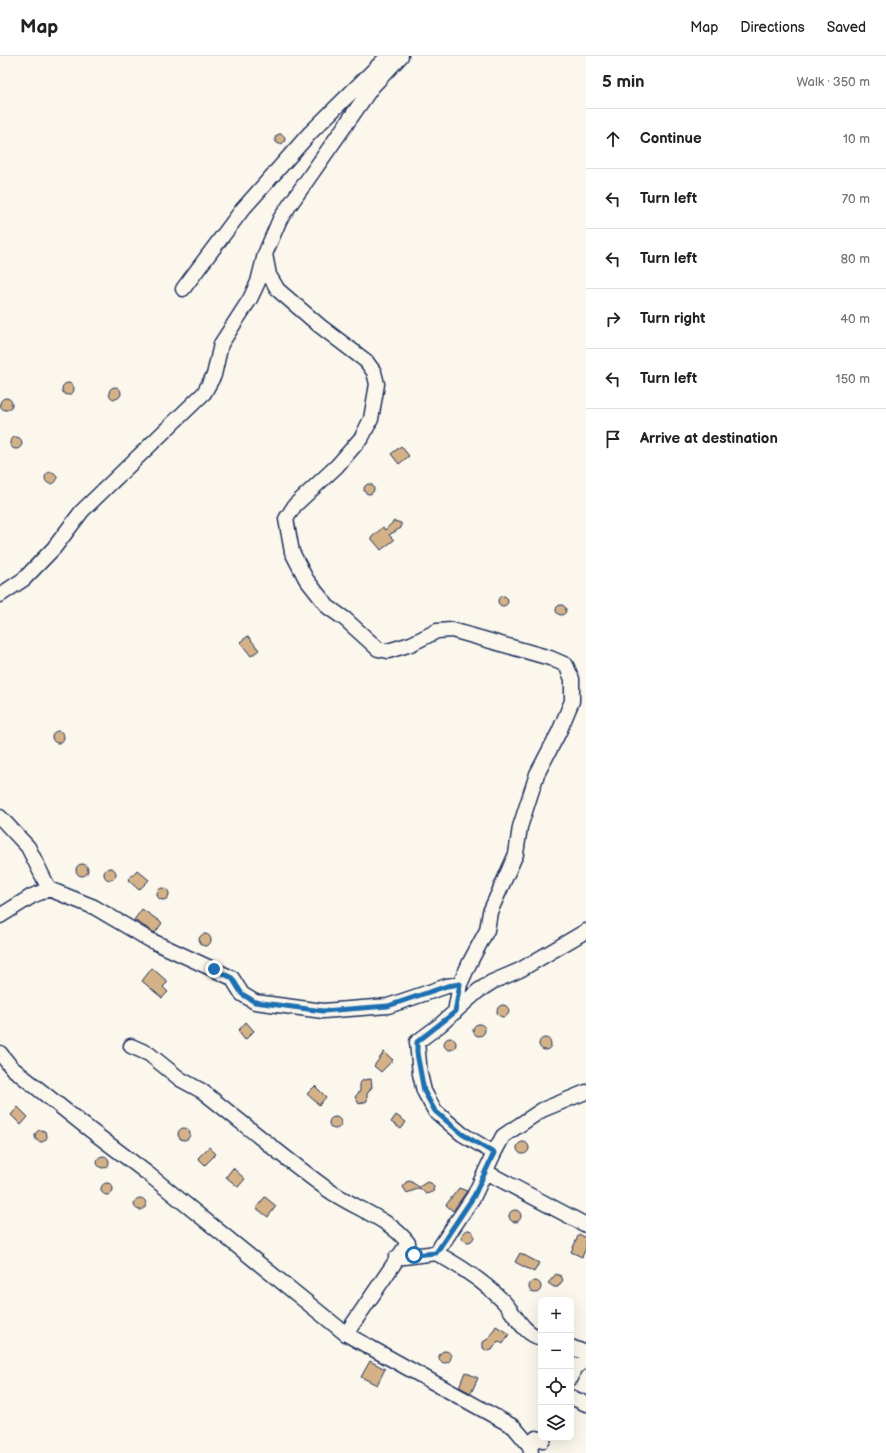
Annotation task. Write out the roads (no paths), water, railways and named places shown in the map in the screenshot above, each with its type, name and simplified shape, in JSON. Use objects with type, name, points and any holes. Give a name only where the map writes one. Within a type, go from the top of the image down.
[{"type":"street","points":[[183,289],[242,210],[304,138],[388,56]]},
{"type":"street","points":[[0,595],[24,579],[54,548],[82,511],[204,392],[214,376],[221,344],[250,300],[258,282],[265,254],[280,218],[372,87],[401,56]]},
{"type":"street","points":[[265,254],[269,275],[278,290],[320,326],[366,361],[374,372],[377,384],[371,418],[362,437],[337,466],[295,505],[286,519],[292,552],[306,580],[328,607],[345,619],[378,649],[388,651],[411,644],[436,631],[452,630],[550,658],[566,665],[572,679],[572,702],[559,732],[537,774],[520,827],[516,854],[490,912],[487,930],[460,984],[455,1012]]},
{"type":"street","points":[[0,817],[28,847],[49,889],[94,907],[150,940],[232,978],[242,994],[255,1002],[323,1011],[388,1006],[447,986],[460,984]]},
{"type":"street","points":[[0,916],[32,896],[49,889]]},
{"type":"street","points":[[494,1153],[462,1134],[435,1111],[424,1091],[419,1067],[417,1042],[455,1012],[478,991],[492,982],[520,970],[586,931]]},
{"type":"street","points":[[130,1046],[148,1054],[180,1079],[202,1091],[328,1190],[381,1220],[402,1235],[408,1243],[396,1258],[346,1334]]},
{"type":"street","points":[[0,1053],[12,1068],[147,1173],[346,1334],[514,1427],[531,1449],[536,1438],[538,1439]]},
{"type":"street","points":[[436,1253],[474,1196],[503,1136],[542,1110],[586,1092]]},
{"type":"street","points":[[486,1172],[586,1225]]},
{"type":"street","points":[[396,1258],[436,1253],[464,1268],[502,1300],[517,1321],[534,1336],[538,1337]]},
{"type":"street","points":[[574,1348],[586,1354]]},
{"type":"street","points":[[574,1369],[586,1360]]},
{"type":"street","points":[[574,1398],[586,1404]]}]
